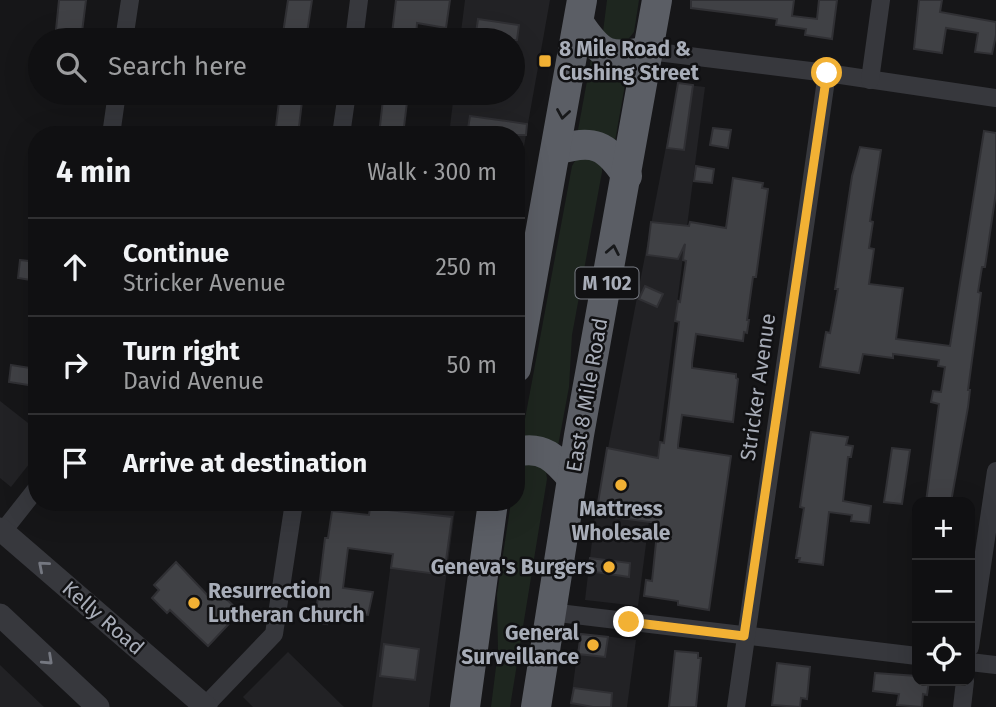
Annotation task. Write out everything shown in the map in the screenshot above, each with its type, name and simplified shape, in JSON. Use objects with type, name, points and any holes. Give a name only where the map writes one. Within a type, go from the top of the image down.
[{"type":"highway","name":"East 8 Mile Road","points":[[536,707],[572,478],[657,0]]},
{"type":"highway","points":[[580,11],[593,44],[608,54],[623,56],[649,51]]},
{"type":"highway","points":[[525,320],[580,11]]},
{"type":"highway","points":[[557,150],[580,144],[594,145],[616,160],[627,176]]},
{"type":"highway","points":[[525,450],[547,453],[555,458],[572,478]]},
{"type":"highway","points":[[465,707],[492,511]]},
{"type":"street","points":[[126,28],[130,0]]},
{"type":"street","points":[[356,28],[359,0]]},
{"type":"street","points":[[870,80],[880,0]]},
{"type":"street","points":[[649,51],[996,98]]},
{"type":"street","name":"Stricker Avenue","points":[[736,707],[744,636],[827,73]]},
{"type":"street","points":[[112,126],[115,105]]},
{"type":"street","points":[[342,126],[345,105]]},
{"type":"street","points":[[974,623],[996,471]]},
{"type":"street","points":[[1,532],[28,499]]},
{"type":"street","points":[[206,707],[274,634],[293,511]]},
{"type":"street","name":"Kelly Road","points":[[1,532],[206,707]]},
{"type":"street","points":[[550,612],[912,655]]},
{"type":"street","points":[[0,615],[98,707]]},
{"type":"street","points":[[975,663],[996,665]]},
{"type":"street","points":[[962,707],[964,686]]},
{"type":"shaded area","points":[[465,0],[550,0],[525,140],[525,126],[450,126],[453,105],[525,105],[525,28],[462,28]]},
{"type":"shaded area","points":[[607,0],[639,0],[634,32],[626,42],[615,44],[603,32]]},
{"type":"shaded area","points":[[591,59],[628,68],[615,141],[578,130]]},
{"type":"shaded area","points":[[678,84],[705,87],[638,606],[585,600],[595,516]]},
{"type":"shaded area","points":[[584,155],[602,166],[602,172],[572,335],[569,387],[558,446],[525,436],[525,419],[575,161]]},
{"type":"shaded area","points":[[0,401],[28,423],[28,465],[11,487],[0,478]]},
{"type":"shaded area","points":[[528,461],[546,471],[547,479],[510,707],[491,707],[498,651],[497,594],[510,511],[525,511],[525,463]]},
{"type":"shaded area","points":[[398,511],[455,511],[429,707],[372,707]]},
{"type":"shaded area","points":[[580,633],[636,640],[627,707],[570,707]]},
{"type":"shaded area","points":[[288,652],[344,707],[253,707],[243,697]]},
{"type":"shaded area","points":[[0,665],[44,707],[0,707]]},
{"type":"building","points":[[59,0],[86,0],[82,28],[56,28]]},
{"type":"building","points":[[288,0],[312,0],[308,28],[284,28]]},
{"type":"building","points":[[396,0],[450,0],[446,28],[417,23],[417,28],[393,28]]},
{"type":"building","points":[[691,0],[794,0],[792,16],[817,19],[819,0],[837,0],[832,39],[805,35],[806,29],[776,25],[777,19],[691,8]]},
{"type":"building","points":[[919,0],[942,0],[940,12],[996,22],[992,54],[975,52],[978,33],[946,28],[942,53],[914,49]]},
{"type":"building","points":[[478,19],[519,25],[519,28],[477,28]]},
{"type":"building","points":[[678,83],[693,85],[684,150],[667,148]]},
{"type":"building","points":[[279,105],[302,105],[299,126],[276,126]]},
{"type":"building","points":[[382,105],[407,105],[404,126],[380,126]]},
{"type":"building","points":[[470,116],[527,124],[526,135],[525,126],[468,126]]},
{"type":"building","points":[[713,128],[731,130],[728,148],[710,145]]},
{"type":"building","points":[[984,131],[996,133],[996,192],[985,267],[982,267],[978,292],[981,293],[968,407],[952,497],[927,497],[939,404],[931,402],[933,391],[941,392],[945,367],[938,366],[939,360],[893,354],[893,358],[863,354],[859,373],[820,367],[826,332],[830,333],[832,323],[852,176],[860,147],[881,150],[870,221],[873,222],[869,248],[874,249],[869,284],[903,288],[896,339],[950,346]]},
{"type":"building","points":[[696,166],[714,169],[712,183],[694,181]]},
{"type":"building","points":[[733,178],[763,183],[762,188],[768,189],[756,277],[753,277],[747,333],[744,332],[743,341],[696,334],[692,368],[736,374],[738,379],[733,422],[682,415],[678,445],[678,448],[731,456],[709,610],[678,605],[678,601],[644,596],[646,580],[652,581],[658,523],[596,515],[607,448],[658,458],[660,442],[664,443],[679,322],[675,321],[686,261],[683,260],[685,244],[678,259],[647,255],[651,222],[689,226],[690,222],[726,228]]},
{"type":"building","points":[[20,260],[28,261],[28,280],[18,278]]},
{"type":"building","points":[[645,286],[663,294],[657,307],[639,299]]},
{"type":"building","points":[[11,365],[28,368],[28,385],[9,382]]},
{"type":"building","points":[[811,432],[848,437],[846,445],[853,446],[851,457],[848,457],[843,501],[871,506],[869,523],[851,521],[852,515],[829,512],[823,565],[799,562],[800,558],[796,558]]},
{"type":"building","points":[[892,448],[910,450],[902,504],[884,502]]},
{"type":"building","points":[[332,511],[369,515],[370,511],[397,511],[452,517],[444,575],[391,568],[393,554],[348,548],[343,588],[373,592],[368,615],[329,610],[327,624],[315,622],[325,538],[328,538]]},
{"type":"building","name":"Geneva's Burgers","points":[[590,558],[630,563],[629,577],[588,571]]},
{"type":"building","name":"Resurrection Lutheran Church","points":[[176,562],[212,600],[219,592],[240,612],[208,646],[170,610],[167,613],[152,598],[159,590],[154,585]]},
{"type":"building","points":[[581,634],[608,637],[605,657],[578,654]]},
{"type":"building","points":[[384,644],[419,649],[415,680],[380,676]]},
{"type":"building","points":[[675,651],[698,653],[698,658],[701,658],[696,707],[669,707]]},
{"type":"building","points":[[777,663],[810,667],[807,699],[801,698],[800,707],[772,705]]},
{"type":"building","points":[[875,673],[912,676],[912,686],[928,686],[927,695],[923,694],[922,707],[897,705],[899,694],[873,691]]},
{"type":"building","points":[[574,688],[612,693],[611,707],[571,703]]},
{"type":"place","name":"8 Mile Road & Cushing Street","points":[[545,61]]},
{"type":"place","name":"Mattress Wholesale","points":[[621,485]]},
{"type":"place","name":"Geneva's Burgers","points":[[609,567]]},
{"type":"place","name":"Resurrection Lutheran Church","points":[[194,603]]},
{"type":"place","name":"General Surveillance","points":[[593,645]]},
{"type":"route","points":[[629,622],[744,636],[827,73]]}]
